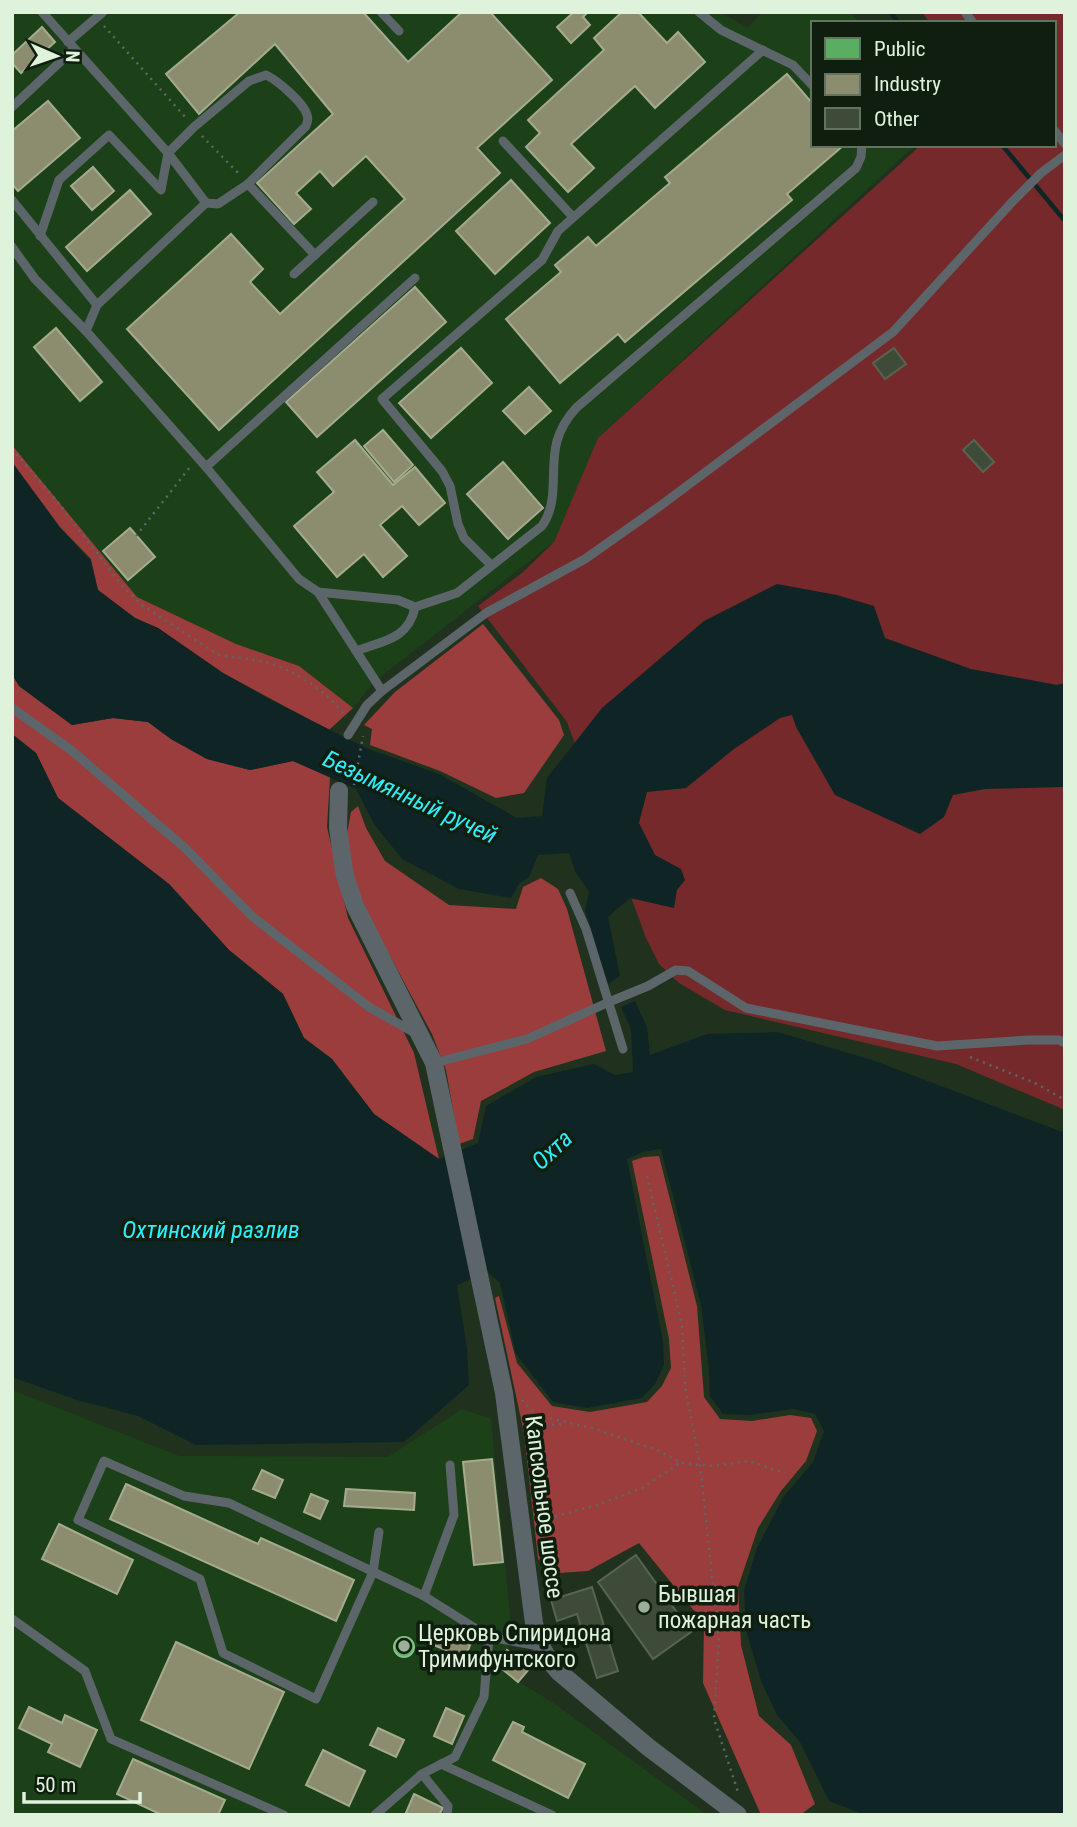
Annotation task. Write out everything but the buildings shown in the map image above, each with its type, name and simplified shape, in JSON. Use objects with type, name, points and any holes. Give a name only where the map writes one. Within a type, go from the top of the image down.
[{"type":"street","points":[[346,790],[340,839],[345,876],[355,906],[434,1063]]},
{"type":"street","name":"Капсюльное шоссе","points":[[434,1063],[504,1392],[534,1623],[540,1646],[547,1660],[578,1682],[649,1747],[740,1809]]},
{"type":"lane","points":[[42,12],[168,153],[206,203]]},
{"type":"lane","points":[[381,12],[399,32]]},
{"type":"lane","points":[[699,12],[721,30],[793,65],[811,84]]},
{"type":"lane","points":[[12,107],[100,15]]},
{"type":"lane","points":[[491,565],[464,538],[458,524],[450,486],[442,471],[382,399],[542,260],[558,231],[763,50]]},
{"type":"lane","points":[[40,236],[59,180],[109,135],[161,190],[168,153],[194,127],[249,81],[266,75],[278,81],[304,109],[308,120],[302,132],[248,184],[218,204],[206,203],[97,305],[86,331]]},
{"type":"lane","points":[[503,141],[573,217]]},
{"type":"lane","points":[[318,592],[398,600],[415,607],[457,593],[542,526],[550,514],[553,497],[556,443],[564,423],[576,408],[856,167],[862,147]]},
{"type":"lane","points":[[348,735],[367,705],[382,691],[486,613],[585,559],[893,332],[1013,201],[1041,173],[1065,155]]},
{"type":"lane","points":[[248,184],[315,255]]},
{"type":"lane","points":[[12,200],[97,305]]},
{"type":"lane","points":[[294,274],[373,202]]},
{"type":"lane","points":[[12,247],[35,279],[86,331],[206,467],[299,579],[318,592],[382,691]]},
{"type":"lane","points":[[206,467],[415,278]]},
{"type":"lane","points":[[356,651],[393,638],[405,630],[412,621],[415,607]]},
{"type":"lane","points":[[12,708],[71,750],[185,848],[253,917],[369,1007],[422,1037]]},
{"type":"lane","points":[[570,893],[586,929],[622,1049]]},
{"type":"lane","points":[[434,1063],[527,1040],[648,986],[676,970],[688,971],[746,1008],[937,1046],[1029,1040],[1065,1042]]},
{"type":"lane","points":[[379,1532],[373,1572],[316,1699],[223,1653],[200,1579],[78,1520],[104,1461],[184,1496],[229,1503],[373,1572],[424,1596],[489,1637],[540,1646]]},
{"type":"lane","points":[[424,1596],[454,1515],[450,1465]]},
{"type":"lane","points":[[12,1619],[85,1671],[111,1739],[284,1815]]},
{"type":"lane","points":[[375,1815],[422,1774],[455,1757],[484,1697],[489,1637]]},
{"type":"lane","points":[[441,1764],[552,1815]]},
{"type":"lane","points":[[422,1774],[448,1806],[447,1815]]},
{"type":"path","points":[[100,15],[194,127],[248,184]]},
{"type":"path","points":[[12,449],[56,500],[124,588],[142,604],[217,653],[230,658],[274,664],[295,673],[339,708],[353,726]]},
{"type":"path","points":[[136,536],[197,458]]},
{"type":"path","points":[[346,790],[363,732]]},
{"type":"path","points":[[937,1046],[1035,1083],[1065,1100]]},
{"type":"path","points":[[647,1176],[682,1325],[685,1386],[700,1464],[719,1640],[714,1719],[740,1809]]},
{"type":"path","points":[[504,1392],[522,1400],[536,1415],[594,1429],[657,1450],[681,1463],[713,1466],[749,1461],[785,1474]]},
{"type":"path","points":[[510,1429],[568,1423]]},
{"type":"path","points":[[522,1525],[597,1505],[642,1488],[681,1463]]},
{"type":"shaded area","points":[[12,12],[720,12],[747,28],[763,12],[850,12],[858,21],[811,21],[811,147],[913,147],[599,437],[554,542],[375,681],[353,708],[299,666],[236,644],[137,597],[12,445]]},
{"type":"shaded area","points":[[922,12],[1065,12],[1065,1110],[956,1064],[725,1010],[679,983],[659,964],[646,938],[567,722],[478,606],[522,573],[554,542],[598,438],[919,147],[1056,147],[1056,21],[929,21]]},
{"type":"shaded area","points":[[12,445],[137,597],[236,644],[299,666],[353,708],[329,730],[223,673],[158,628],[135,618],[98,590],[91,559],[60,527],[12,462]]},
{"type":"shaded area","points":[[483,624],[559,720],[564,735],[524,793],[496,798],[440,771],[370,745],[372,729],[364,725],[395,692]]},
{"type":"shaded area","points":[[12,674],[19,686],[72,725],[113,718],[148,722],[171,739],[207,759],[250,770],[293,761],[330,777],[327,827],[348,918],[414,1053],[439,1159],[374,1114],[332,1059],[304,1038],[283,994],[229,950],[169,884],[58,798],[36,753],[12,734]]},
{"type":"shaded area","points":[[358,806],[366,828],[385,861],[449,905],[516,909],[523,887],[541,878],[558,889],[567,909],[606,1051],[534,1072],[481,1101],[473,1139],[459,1144],[446,1070],[432,1034],[371,921],[354,882],[347,833],[351,812]]},
{"type":"shaded area","points":[[659,1156],[697,1306],[704,1397],[720,1419],[752,1421],[790,1415],[811,1418],[817,1431],[806,1461],[781,1491],[758,1528],[738,1587],[741,1645],[759,1716],[791,1745],[815,1804],[800,1815],[761,1815],[703,1683],[704,1623],[639,1543],[588,1571],[545,1574],[538,1558],[524,1433],[495,1298],[499,1296],[517,1363],[552,1406],[590,1412],[647,1402],[662,1386],[671,1368],[669,1339],[632,1161]]},
{"type":"shaded area","points":[[12,1390],[179,1456],[388,1457],[462,1409],[491,1419],[511,1627],[508,1649],[530,1668],[519,1682],[552,1702],[707,1815],[12,1815]]},
{"type":"water","name":"Безымянный ручей","points":[[12,462],[60,528],[90,560],[98,590],[135,618],[158,628],[223,673],[271,700],[366,748],[439,774],[517,818],[542,816],[547,778],[602,708],[704,621],[777,584],[837,595],[874,606],[885,638],[971,669],[1057,685],[1065,683],[1065,787],[985,789],[953,795],[944,817],[920,834],[835,795],[796,727],[792,715],[780,718],[734,749],[686,788],[647,792],[639,823],[655,855],[681,869],[685,880],[677,890],[674,908],[630,898],[608,917],[620,976],[608,984],[585,911],[589,891],[576,873],[569,853],[538,855],[529,877],[519,884],[511,898],[459,889],[402,859],[374,824],[356,789],[293,761],[250,770],[207,759],[171,739],[148,722],[113,718],[72,725],[19,686],[12,674]]},
{"type":"water","name":"Охтинский разлив","points":[[12,734],[36,753],[58,798],[169,884],[229,950],[283,994],[304,1038],[332,1059],[374,1114],[439,1159],[478,1143],[486,1106],[536,1077],[594,1064],[615,1075],[633,1072],[631,1029],[621,1007],[635,1001],[647,1027],[650,1055],[707,1034],[778,1032],[875,1061],[1065,1133],[1065,1815],[865,1815],[829,1801],[800,1742],[777,1715],[761,1681],[746,1630],[744,1590],[757,1548],[784,1496],[813,1462],[824,1431],[815,1414],[793,1409],[750,1415],[723,1414],[710,1396],[701,1305],[661,1149],[643,1152],[627,1159],[663,1341],[664,1365],[655,1384],[642,1398],[587,1408],[553,1402],[516,1354],[500,1283],[488,1272],[457,1285],[467,1349],[469,1385],[404,1442],[196,1445],[138,1416],[77,1400],[12,1377]]},
{"type":"waterway","points":[[890,12],[897,21]]},
{"type":"waterway","points":[[1004,147],[1065,221]]},
{"type":"place","name":"Бывшая пожарная часть","points":[[644,1607]]},
{"type":"place","name":"Церковь Спиридона Тримифунтского","points":[[404,1646]]},
{"type":"water label","name":"Охта","points":[[552,1150]]}]
